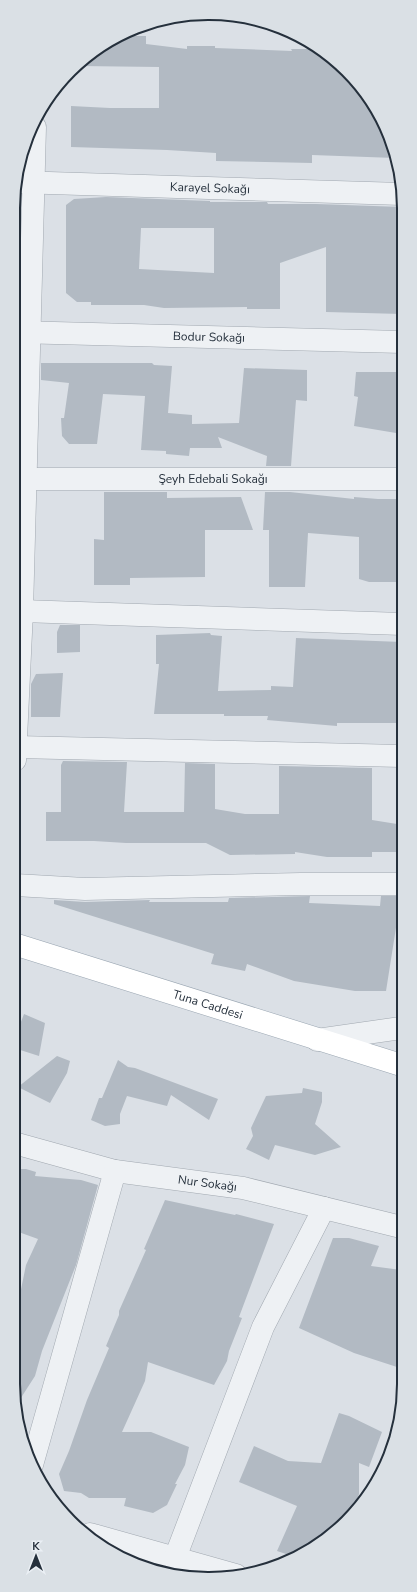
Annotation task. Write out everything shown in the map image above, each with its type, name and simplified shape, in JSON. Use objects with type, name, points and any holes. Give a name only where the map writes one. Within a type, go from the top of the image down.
[{"type":"main road","name":"Tuna Caddesi","points":[[20,946],[397,1064]]},
{"type":"street","points":[[20,659],[25,480],[23,332],[25,183],[33,140]]},
{"type":"street","name":"Karayel Sokağı","points":[[25,183],[397,194]]},
{"type":"street","name":"Bodur Sokağı","points":[[23,332],[397,342]]},
{"type":"street","name":"Şeyh Edebali Sokağı","points":[[25,480],[397,480]]},
{"type":"street","points":[[22,611],[397,624]]},
{"type":"street","points":[[20,754],[397,756]]},
{"type":"street","points":[[20,885],[85,888],[301,884],[397,884]]},
{"type":"street","points":[[318,1040],[397,1029]]},
{"type":"street","name":"Nur Sokağı","points":[[20,1145],[115,1171],[242,1188],[397,1226]]},
{"type":"street","points":[[34,1457],[115,1171]]},
{"type":"street","points":[[174,1565],[263,1327],[324,1208]]},
{"type":"street","points":[[101,1538],[174,1565],[217,1572]]},
{"type":"building","points":[[132,36],[146,36],[146,44],[187,49],[187,46],[215,46],[215,48],[292,51],[291,49],[309,49],[342,75],[358,94],[378,125],[390,158],[312,155],[312,163],[216,161],[216,153],[71,147],[71,106],[159,108],[159,67],[85,66],[114,45]]},
{"type":"building","points":[[106,197],[210,202],[267,202],[268,204],[397,207],[397,314],[326,312],[326,247],[280,263],[280,309],[247,309],[247,307],[164,308],[144,305],[91,305],[91,302],[77,302],[66,293],[66,205],[74,199]],"holes":[[[141,228],[214,228],[214,273],[139,269]]]},
{"type":"building","points":[[41,363],[152,363],[154,365],[172,366],[168,413],[192,415],[192,424],[239,423],[244,368],[307,370],[307,401],[296,400],[291,466],[266,466],[267,456],[218,437],[222,448],[190,448],[189,456],[166,454],[166,451],[141,450],[145,396],[103,394],[97,444],[69,444],[62,436],[61,418],[64,418],[69,383],[41,380]]},
{"type":"building","points":[[356,372],[397,372],[397,433],[354,426],[358,397],[354,396]]},
{"type":"building","points":[[104,492],[167,492],[167,498],[241,497],[253,530],[205,530],[205,577],[130,578],[130,585],[94,585],[94,539],[104,540]]},
{"type":"building","points":[[265,492],[290,492],[354,499],[354,497],[397,499],[397,582],[369,582],[359,579],[359,537],[308,533],[305,587],[269,587],[269,530],[263,530]]},
{"type":"building","points":[[60,625],[80,625],[80,652],[57,653],[57,632]]},
{"type":"building","points":[[210,633],[211,635],[222,636],[218,691],[271,690],[271,686],[293,687],[296,638],[397,642],[397,723],[337,723],[337,726],[267,720],[268,716],[224,716],[224,714],[154,714],[159,664],[156,664],[156,635]]},
{"type":"building","points":[[63,673],[60,717],[31,717],[31,684],[36,674]]},
{"type":"building","points":[[63,761],[127,762],[124,812],[184,812],[185,763],[215,764],[215,809],[245,814],[279,814],[279,766],[372,768],[372,820],[397,824],[397,852],[372,852],[372,857],[327,857],[295,852],[295,854],[230,855],[206,843],[46,841],[46,812],[61,812],[61,765]]},
{"type":"building","points":[[310,896],[309,903],[380,906],[381,896],[397,896],[397,921],[386,991],[355,991],[294,981],[247,964],[245,971],[211,964],[214,954],[54,904],[54,900],[85,902],[150,900],[149,902],[228,902],[229,898]]},
{"type":"building","points":[[24,1014],[45,1023],[39,1056],[20,1050],[20,1024]]},
{"type":"building","points":[[57,1056],[70,1061],[67,1073],[50,1103],[20,1088],[20,1085]]},
{"type":"building","points":[[118,1060],[128,1067],[135,1068],[218,1099],[209,1120],[171,1095],[167,1106],[127,1096],[120,1114],[120,1124],[105,1126],[91,1120],[99,1098],[102,1098]]},
{"type":"building","points":[[303,1088],[322,1092],[322,1102],[315,1124],[341,1147],[315,1155],[275,1145],[269,1160],[246,1149],[253,1136],[251,1128],[266,1096],[302,1093]]},
{"type":"building","points":[[20,1169],[36,1172],[35,1176],[81,1180],[98,1185],[76,1265],[42,1351],[35,1376],[20,1399],[20,1294],[26,1265],[38,1239],[20,1233]]},
{"type":"building","points":[[165,1200],[236,1214],[274,1224],[239,1317],[242,1318],[229,1351],[227,1361],[214,1385],[148,1362],[145,1381],[122,1432],[151,1432],[189,1447],[185,1465],[175,1484],[177,1484],[167,1505],[153,1513],[124,1506],[126,1498],[89,1498],[81,1493],[64,1491],[59,1474],[69,1451],[87,1400],[109,1348],[106,1346],[119,1315],[119,1311],[146,1250],[144,1249]]},
{"type":"building","points":[[333,1238],[349,1238],[379,1246],[371,1266],[397,1269],[397,1367],[354,1353],[299,1328]]},
{"type":"building","points":[[339,1413],[349,1416],[382,1432],[369,1467],[359,1463],[359,1494],[350,1508],[333,1525],[303,1547],[288,1555],[277,1551],[297,1506],[239,1482],[254,1446],[288,1461],[321,1463]]}]
